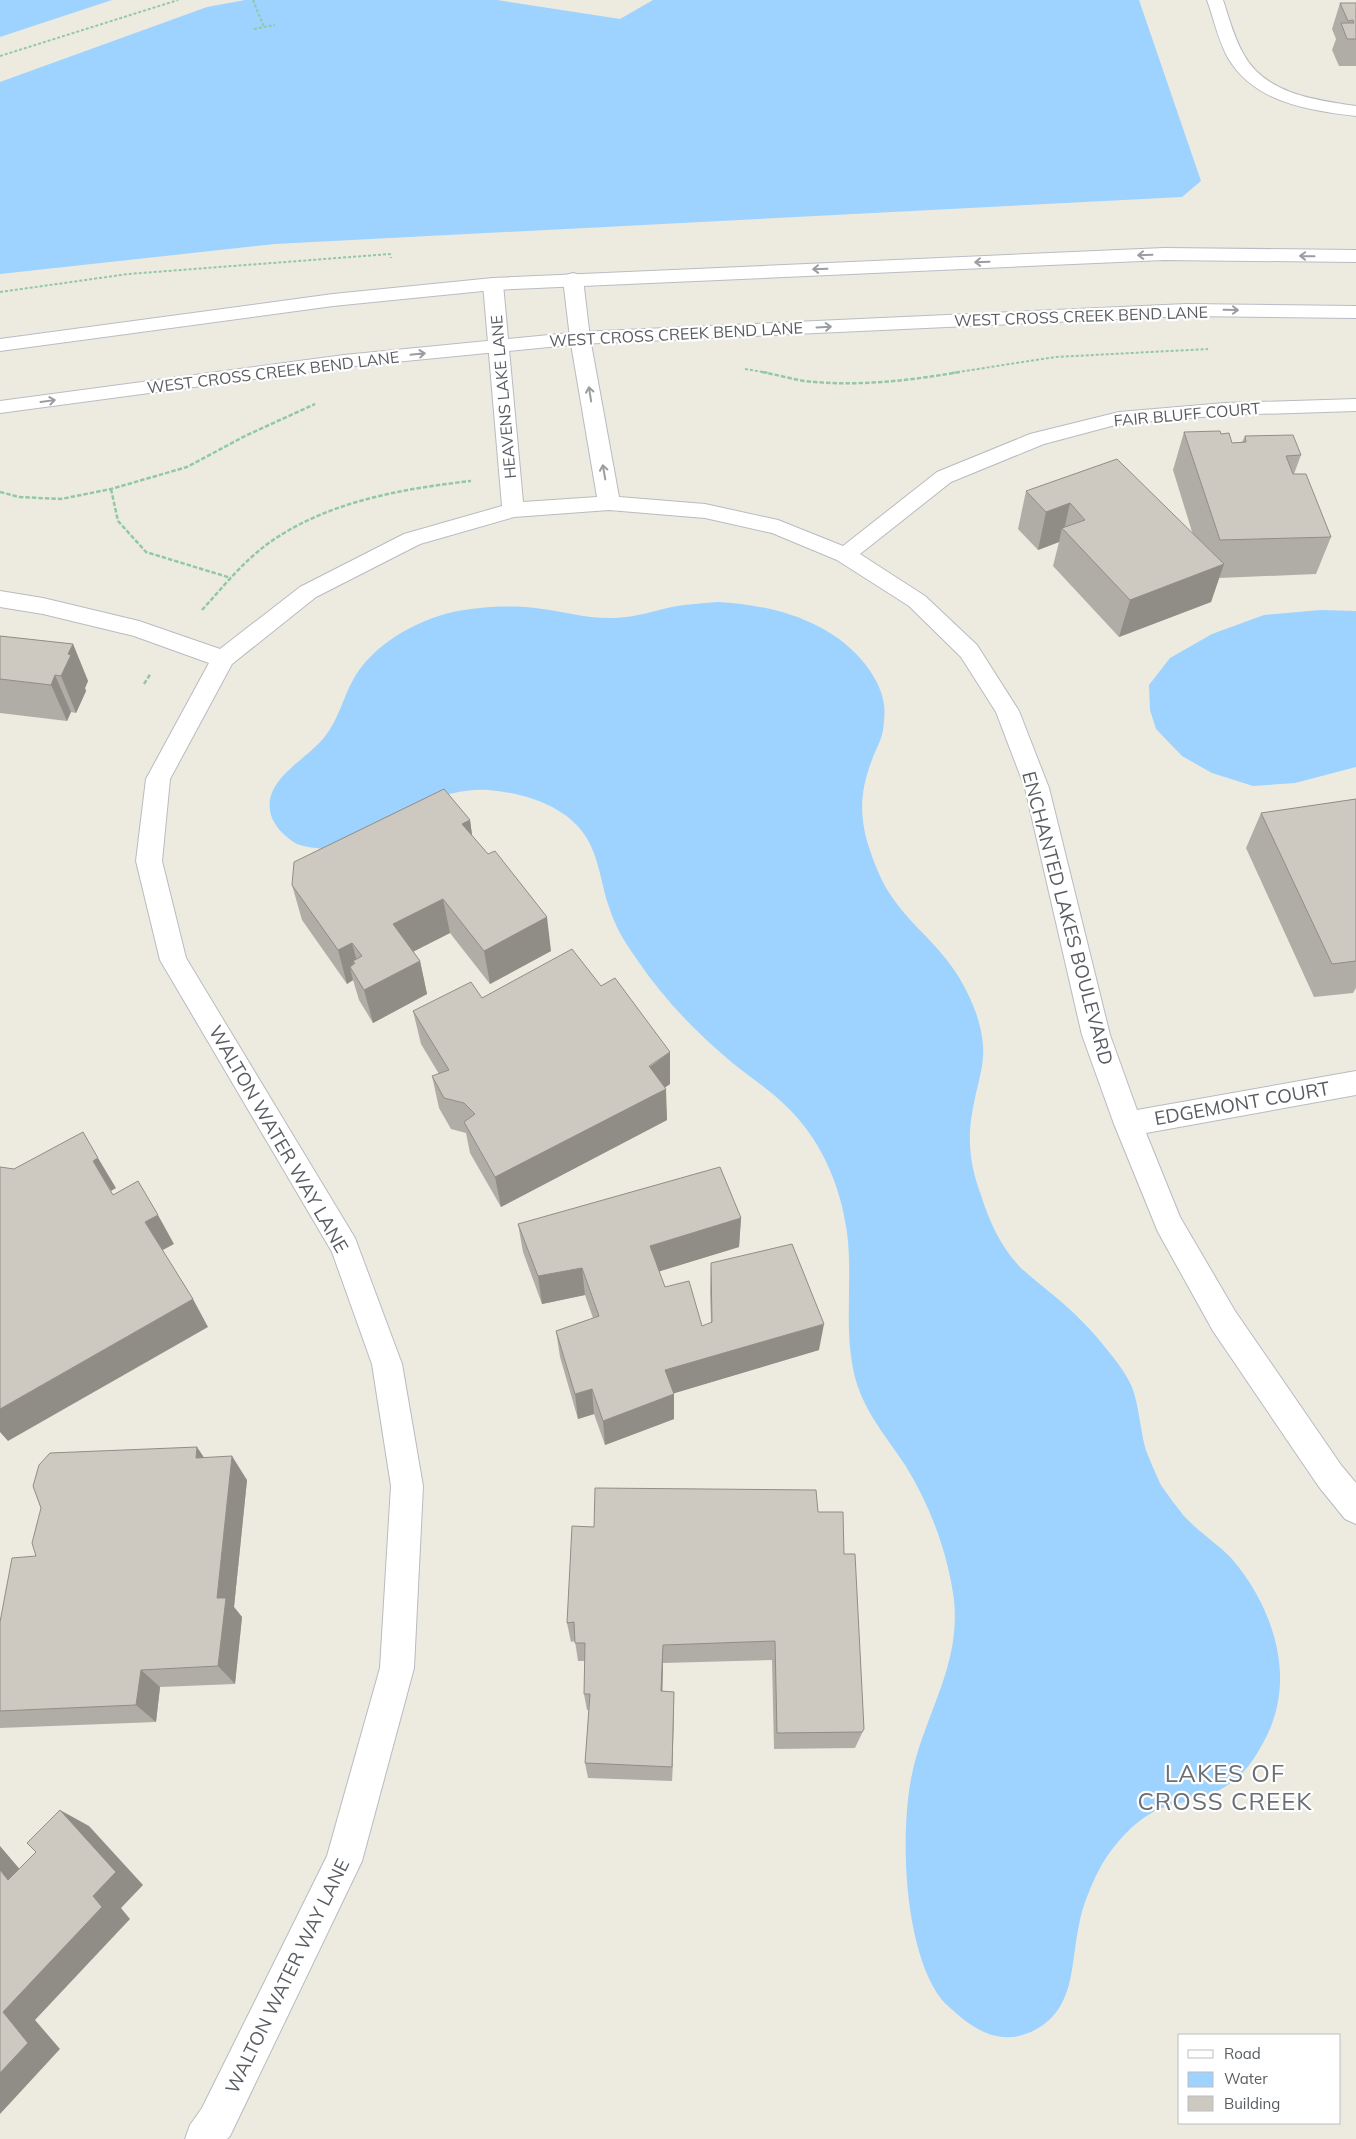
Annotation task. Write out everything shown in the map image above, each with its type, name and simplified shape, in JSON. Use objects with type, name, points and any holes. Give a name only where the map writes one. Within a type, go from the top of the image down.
[{"type":"street","points":[[1214,0],[1237,57],[1253,78],[1276,94],[1312,105],[1356,111]]},
{"type":"street","points":[[0,345],[333,300],[493,284],[1164,254],[1356,256]]},
{"type":"street","points":[[573,279],[580,338],[609,503]]},
{"type":"street","name":"HEAVENS LAKE LANE","points":[[493,284],[513,510]]},
{"type":"street","name":"WEST CROSS CREEK BEND LANE","points":[[0,407],[344,361],[580,338],[1186,310],[1356,312]]},
{"type":"street","name":"FAIR BLUFF COURT","points":[[845,555],[944,477],[1037,439],[1119,418],[1225,409],[1356,405]]},
{"type":"street","name":"ENCHANTED LAKES BOULEVARD","points":[[513,510],[609,503],[706,511],[778,527],[845,555],[917,601],[968,651],[1007,711],[1037,788],[1096,1035],[1128,1124],[1168,1223],[1224,1321],[1330,1476],[1356,1508]]},
{"type":"street","name":"WALTON WATER WAY LANE","points":[[204,2139],[216,2122],[344,1861],[397,1668],[407,1486],[387,1364],[345,1246],[173,960],[149,861],[158,779],[222,659],[308,592],[412,540],[513,510]]},
{"type":"street","points":[[0,599],[43,606],[139,629],[222,659]]},
{"type":"street","name":"EDGEMONT COURT","points":[[1128,1124],[1356,1083]]},
{"type":"path","points":[[0,56],[178,0]]},
{"type":"path","points":[[253,0],[264,27]]},
{"type":"path","points":[[254,29],[275,25]]},
{"type":"path","points":[[743,368],[814,382],[861,383],[906,381],[1055,357],[1208,349]]},
{"type":"path","points":[[0,492],[19,497],[61,499],[111,489],[187,466],[245,436],[323,402]]},
{"type":"path","points":[[111,489],[118,521],[146,552],[231,578]]},
{"type":"water","points":[[0,0],[112,0],[0,37]]},
{"type":"water","points":[[245,0],[497,0],[620,19],[653,0],[1139,0],[1201,181],[1182,197],[275,244],[0,274],[0,82],[207,7]]},
{"type":"water","points":[[718,602],[779,611],[817,626],[835,636],[851,649],[865,664],[878,684],[883,698],[885,713],[881,737],[868,770],[863,790],[864,830],[880,877],[904,913],[951,965],[976,1013],[983,1042],[983,1053],[972,1114],[970,1145],[975,1175],[988,1214],[1001,1242],[1013,1259],[1082,1321],[1122,1369],[1132,1387],[1145,1447],[1161,1485],[1186,1518],[1232,1559],[1246,1578],[1268,1619],[1275,1641],[1279,1663],[1280,1686],[1277,1709],[1269,1731],[1256,1755],[1232,1782],[1211,1794],[1157,1810],[1140,1820],[1118,1842],[1100,1868],[1080,1918],[1072,1972],[1064,2000],[1046,2023],[1031,2032],[1016,2036],[996,2036],[975,2028],[942,2000],[929,1979],[913,1924],[906,1862],[906,1832],[911,1779],[924,1734],[947,1670],[955,1625],[954,1600],[947,1565],[930,1513],[905,1465],[870,1414],[855,1376],[849,1335],[849,1252],[847,1232],[834,1180],[819,1147],[798,1118],[785,1105],[709,1043],[676,1010],[656,986],[629,948],[614,921],[592,848],[581,830],[562,813],[540,801],[514,794],[489,790],[458,792],[415,807],[346,844],[328,849],[312,848],[297,844],[281,831],[271,815],[270,802],[279,780],[326,735],[361,667],[383,645],[410,628],[453,612],[483,608],[525,607],[594,617],[616,618],[677,606]]},
{"type":"water","points":[[1320,610],[1356,611],[1356,767],[1295,783],[1253,786],[1212,773],[1182,756],[1156,729],[1150,710],[1149,685],[1170,658],[1212,634],[1264,615]]},
{"type":"building","points":[[1340,3],[1356,3],[1356,39],[1347,39],[1341,23],[1354,23],[1353,20],[1348,21]]},
{"type":"building","points":[[1220,431],[1221,434],[1229,433],[1232,443],[1246,442],[1245,436],[1293,435],[1301,455],[1286,456],[1293,474],[1306,474],[1331,537],[1220,540],[1184,432]]},
{"type":"building","points":[[1117,459],[1224,564],[1130,600],[1062,528],[1085,520],[1070,503],[1046,512],[1026,491]]},
{"type":"building","points":[[0,636],[73,644],[68,654],[71,655],[61,676],[55,675],[51,685],[0,679]]},
{"type":"building","points":[[444,789],[470,820],[462,824],[488,854],[495,851],[547,917],[484,951],[443,899],[393,924],[420,961],[364,990],[350,967],[355,963],[353,961],[362,956],[352,943],[338,950],[292,885],[294,862]]},
{"type":"building","points":[[1356,799],[1356,961],[1332,964],[1261,813]]},
{"type":"building","points":[[572,949],[601,986],[615,978],[670,1052],[649,1066],[666,1089],[495,1177],[464,1122],[475,1114],[464,1103],[444,1098],[432,1076],[449,1070],[413,1011],[471,982],[482,998]]},
{"type":"building","points":[[83,1132],[98,1158],[93,1161],[113,1195],[138,1181],[158,1215],[145,1222],[193,1299],[0,1409],[0,1167],[14,1169]]},
{"type":"building","points":[[720,1167],[741,1218],[650,1246],[665,1287],[689,1281],[702,1326],[712,1322],[711,1263],[792,1244],[824,1324],[665,1370],[674,1394],[603,1421],[592,1389],[575,1394],[556,1331],[599,1316],[582,1268],[538,1276],[518,1224]]},
{"type":"building","points":[[197,1447],[196,1458],[232,1456],[217,1598],[226,1598],[218,1666],[141,1670],[136,1705],[0,1711],[0,1622],[12,1558],[36,1556],[32,1543],[41,1508],[33,1486],[39,1465],[50,1453]]},
{"type":"building","points":[[595,1488],[816,1490],[818,1512],[843,1512],[844,1554],[855,1554],[864,1729],[862,1732],[777,1733],[775,1641],[663,1645],[661,1691],[674,1692],[672,1767],[585,1763],[590,1694],[584,1694],[585,1643],[575,1643],[574,1622],[567,1623],[572,1526],[594,1527]]},
{"type":"building","points":[[60,1810],[116,1872],[93,1896],[102,1907],[3,2012],[28,2043],[0,2073],[0,1870],[8,1880],[36,1852],[27,1843]]},
{"type":"district","name":"LAKES OF CROSS CREEK","points":[[1225,1788]]}]
